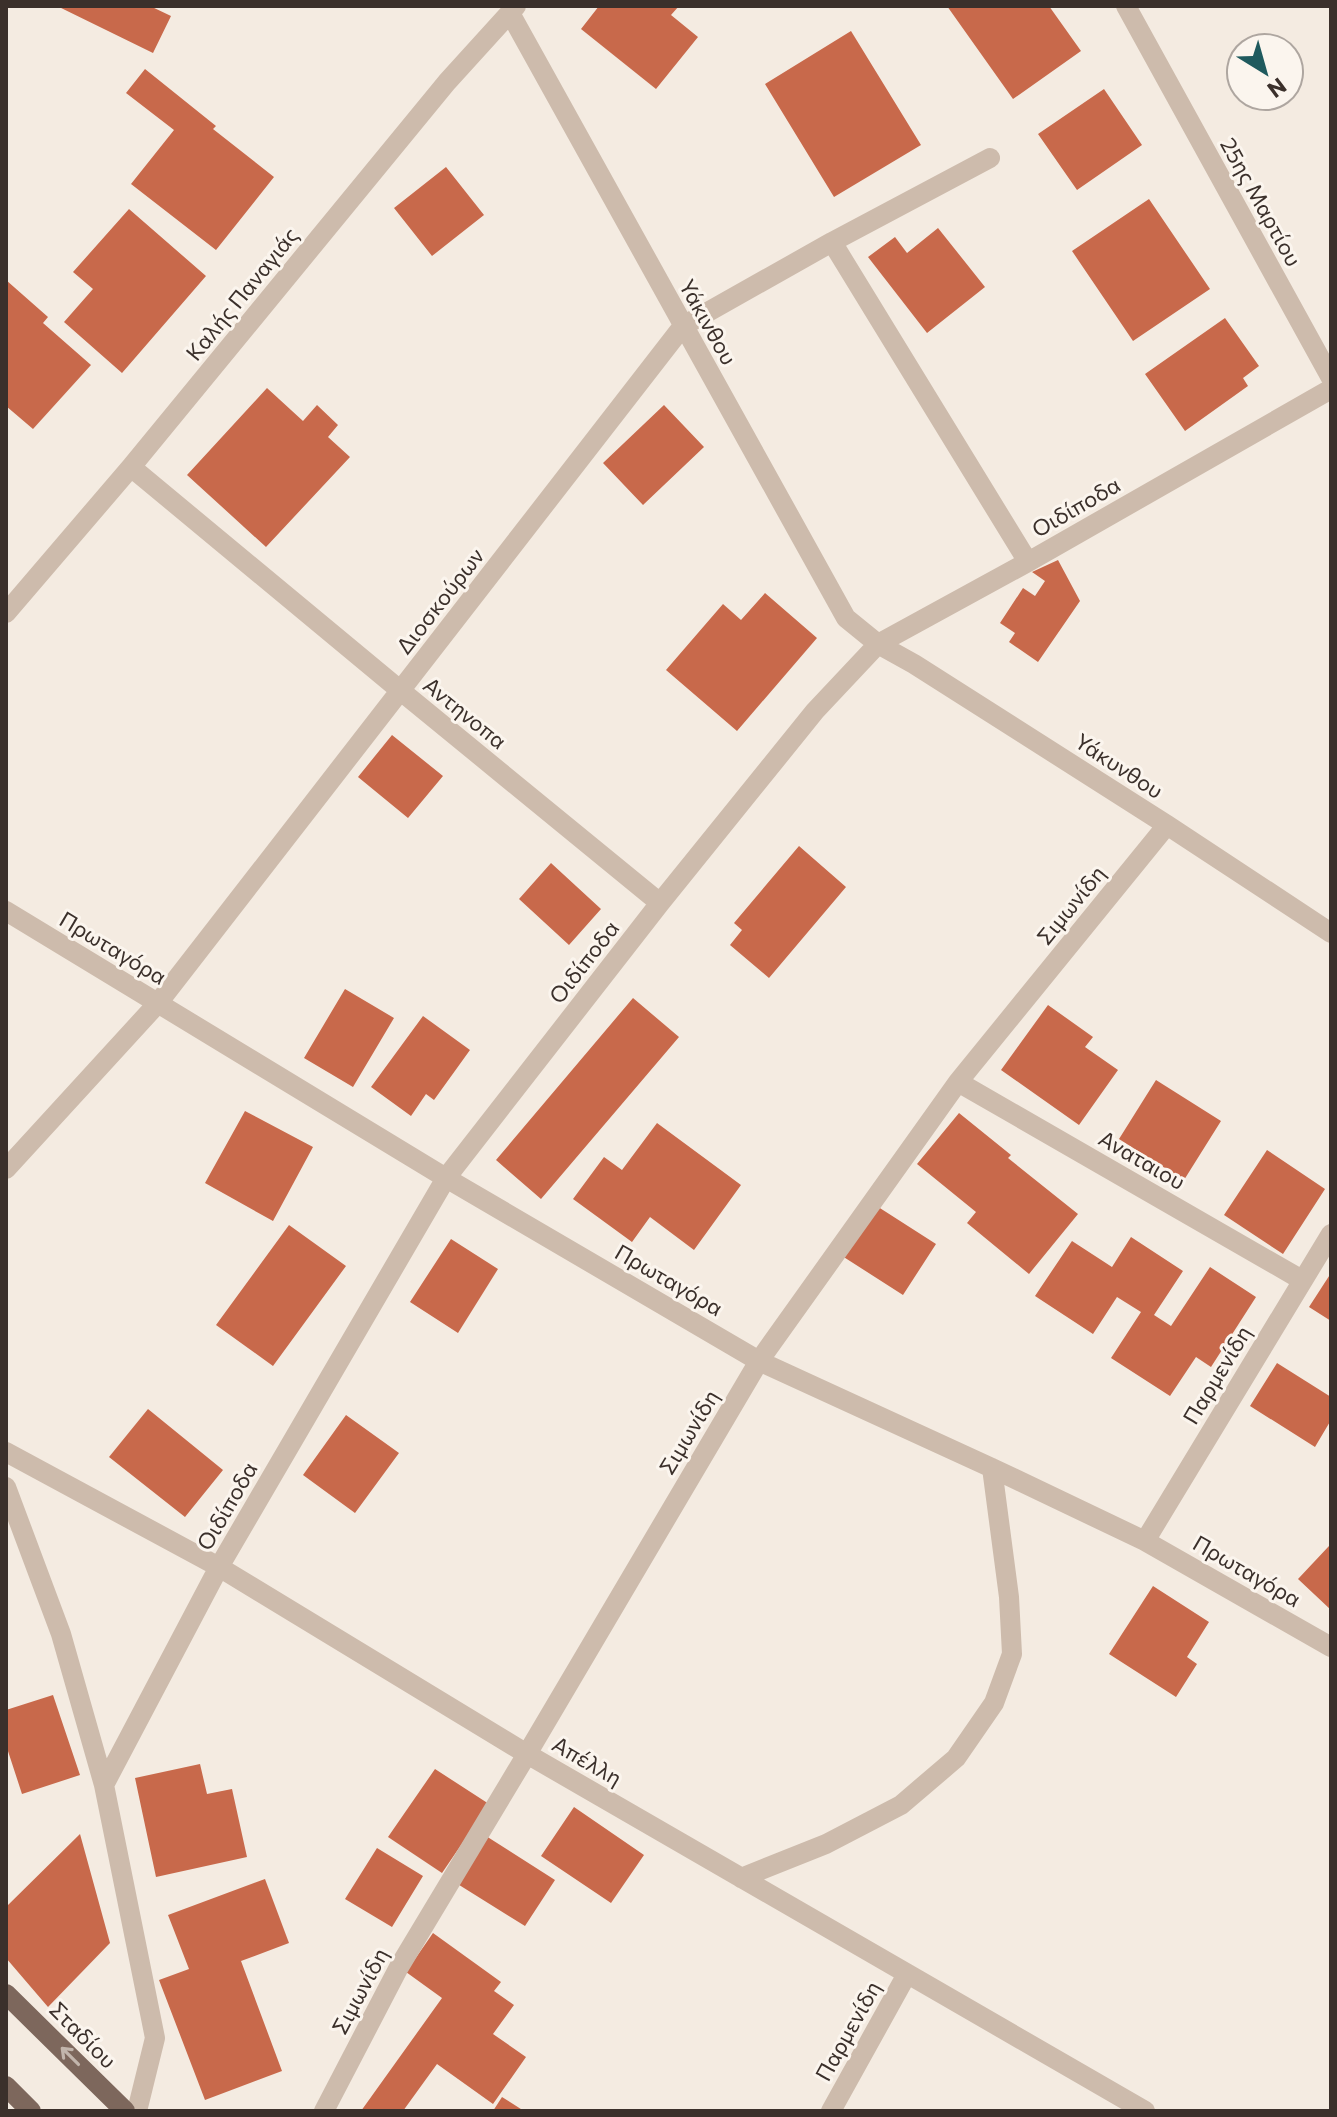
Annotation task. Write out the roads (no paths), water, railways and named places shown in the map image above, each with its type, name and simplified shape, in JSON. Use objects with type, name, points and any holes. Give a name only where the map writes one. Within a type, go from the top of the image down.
[{"type":"main road","name":"Σταδίου","points":[[6,1994],[125,2111]]},
{"type":"main road","points":[[6,2086],[31,2111]]},
{"type":"street","name":"25ης Μαρτίου","points":[[1126,6],[1331,378]]},
{"type":"street","name":"Υάκινθου","points":[[513,9],[683,326],[846,618],[878,644]]},
{"type":"street","name":"Καλής Παναγιάς","points":[[6,613],[131,467],[447,82],[513,9]]},
{"type":"street","name":"Διοσκούρων","points":[[6,1169],[158,1003],[683,326],[990,158]]},
{"type":"street","points":[[832,242],[1028,562]]},
{"type":"street","name":"Οιδίποδα","points":[[104,1785],[219,1567],[446,1178],[660,903],[815,711],[878,644],[1331,389]]},
{"type":"street","name":"Αντηνοπα","points":[[131,467],[660,903]]},
{"type":"street","name":"Υάκυνθου","points":[[878,644],[1167,825],[1331,933]]},
{"type":"street","name":"Σιμωνίδη","points":[[324,2111],[399,1967],[759,1361],[958,1082],[1167,825]]},
{"type":"street","name":"Πρωταγόρα","points":[[6,911],[446,1178],[759,1361],[1145,1541],[1331,1647]]},
{"type":"street","name":"Αναταιου","points":[[958,1082],[1302,1280]]},
{"type":"street","name":"Παρμενίδη","points":[[1145,1541],[1331,1234]]},
{"type":"street","name":"Απέλλη","points":[[6,1452],[219,1567],[527,1754],[1145,2111]]},
{"type":"street","points":[[741,1878],[826,1844],[901,1805],[956,1758],[994,1703],[1012,1654],[1009,1597],[992,1468]]},
{"type":"street","points":[[6,1487],[61,1634],[104,1785],[155,2038],[137,2111]]},
{"type":"street","name":"Παρμενίδη","points":[[831,2111],[907,1974]]}]
